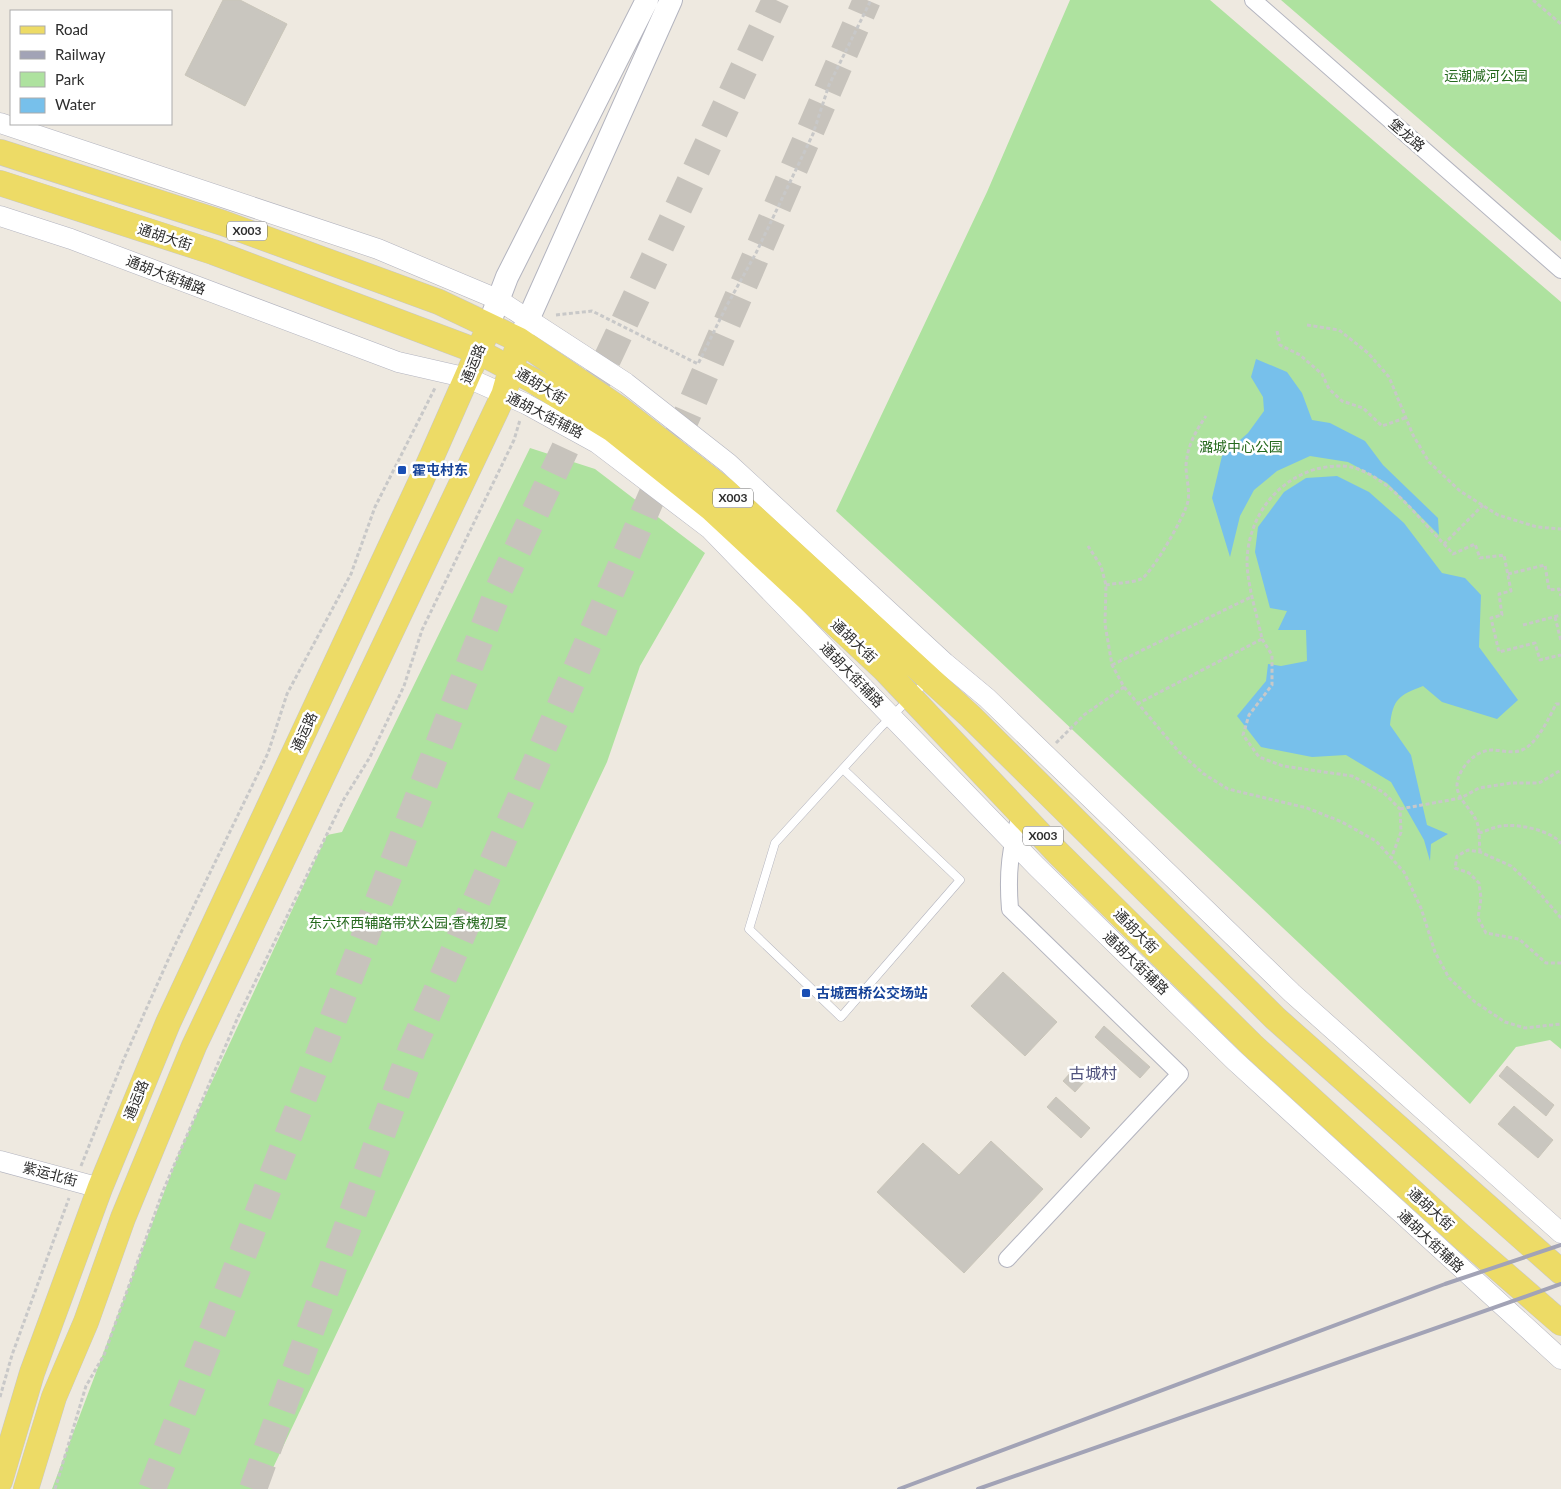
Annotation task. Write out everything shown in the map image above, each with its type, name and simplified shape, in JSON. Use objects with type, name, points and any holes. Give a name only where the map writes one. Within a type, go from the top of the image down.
[{"type":"main road","name":"通运路","points":[[0,1481],[32,1373],[100,1188],[168,1023],[468,378],[497,299],[647,0]]},
{"type":"main road","points":[[26,1489],[54,1397],[86,1322],[123,1218],[194,1046],[515,399],[512,368],[523,329],[605,152],[671,0]]},
{"type":"main road","name":"通胡大街","points":[[0,152],[223,222],[439,302],[488,326],[523,329],[723,489],[937,671],[970,716],[1276,1018],[1561,1272]]},
{"type":"main road","name":"通胡大街","points":[[0,183],[212,252],[479,352],[512,368],[612,429],[712,509],[912,696],[1058,853],[1252,1045],[1461,1236],[1561,1323]]},
{"type":"street","name":"堡龙路","points":[[1254,0],[1561,270]]},
{"type":"street","points":[[0,123],[378,248],[497,299],[523,329]]},
{"type":"street","name":"通胡大街辅路","points":[[0,216],[71,239],[398,362],[468,378],[515,399],[597,443],[710,529],[1012,841],[1234,1060],[1561,1359]]},
{"type":"street","points":[[937,671],[987,698],[1292,993],[1561,1234]]},
{"type":"street","points":[[1007,1259],[1180,1074],[1010,909],[1007,878],[1012,841],[1021,813]]},
{"type":"street","name":"紫运北街","points":[[0,1161],[100,1188]]},
{"type":"lane","points":[[843,769],[960,880],[841,1017],[749,929],[775,843],[891,716],[937,671]]},
{"type":"path","points":[[523,329],[592,311],[698,364],[726,307],[756,254],[805,152],[829,86],[871,0]]},
{"type":"path","points":[[1533,0],[1561,24]]},
{"type":"path","points":[[1307,325],[1339,330],[1368,352],[1388,377],[1405,418],[1429,462],[1460,491],[1498,515],[1538,528],[1561,529]]},
{"type":"path","points":[[1277,331],[1280,345],[1300,356],[1322,374],[1329,389],[1342,401],[1363,408],[1382,426],[1405,418]]},
{"type":"path","points":[[55,1489],[86,1386],[104,1355],[163,1191],[238,1017],[344,800],[370,757],[404,686],[422,630],[514,440],[515,399]]},
{"type":"path","points":[[1106,585],[1142,579],[1152,571],[1164,546],[1178,526],[1188,500],[1186,465],[1192,436],[1206,416]]},
{"type":"path","points":[[1391,859],[1401,832],[1400,808],[1383,792],[1352,776],[1283,766],[1259,757],[1243,735],[1249,715],[1272,685],[1272,655],[1262,638],[1247,560],[1252,534],[1260,512],[1278,488],[1298,474],[1328,466],[1357,468],[1384,483],[1453,554],[1475,544],[1480,558],[1504,555],[1511,591],[1499,594],[1502,615],[1491,618],[1499,652],[1535,643],[1540,660],[1561,656]]},
{"type":"path","points":[[1444,544],[1483,505]]},
{"type":"path","points":[[1088,546],[1101,566],[1106,585],[1105,624],[1112,665],[1124,687],[1137,704],[1179,752],[1212,779],[1228,789],[1307,808],[1342,822],[1376,841],[1404,872],[1421,908],[1435,952],[1449,978],[1476,1002],[1504,1022],[1525,1028],[1561,1024]]},
{"type":"path","points":[[1508,574],[1545,565],[1549,590],[1559,589],[1561,596]]},
{"type":"path","points":[[1112,665],[1253,596]]},
{"type":"path","points":[[1523,625],[1561,615]]},
{"type":"path","points":[[1555,617],[1561,642]]},
{"type":"path","points":[[1137,704],[1262,638]]},
{"type":"path","points":[[1045,754],[1084,715],[1124,687]]},
{"type":"path","points":[[1480,852],[1478,824],[1472,811],[1461,798],[1457,787],[1459,774],[1472,758],[1490,750],[1508,752],[1524,750],[1542,732],[1556,704],[1561,704]]},
{"type":"path","points":[[1400,808],[1461,798],[1479,788],[1511,783],[1539,783],[1561,770]]},
{"type":"path","points":[[1478,833],[1503,826],[1531,828],[1558,840],[1561,844]]},
{"type":"path","points":[[1561,918],[1537,890],[1512,866],[1480,852],[1468,850],[1457,856],[1455,868],[1469,873],[1479,883],[1481,898],[1478,918],[1486,933],[1519,939],[1546,963],[1561,963]]},
{"type":"green space","name":"潞城中心公园","points":[[1070,0],[1210,0],[1561,302],[1561,1049],[1550,1040],[1516,1047],[1470,1104],[992,654],[836,511],[987,192]]},
{"type":"green space","name":"运潮减河公园","points":[[1281,0],[1561,0],[1561,241]]},
{"type":"green space","name":"东六环西辅路带状公园·香槐初夏","points":[[530,448],[595,469],[705,553],[640,666],[607,762],[263,1489],[52,1489],[180,1150],[327,835],[342,832]]},
{"type":"water","points":[[1256,359],[1287,372],[1302,393],[1312,420],[1330,423],[1365,441],[1383,465],[1438,518],[1439,535],[1387,483],[1348,462],[1310,456],[1277,471],[1254,490],[1240,516],[1230,557],[1212,498],[1222,456],[1248,433],[1264,411],[1263,397],[1251,377]]},
{"type":"water","points":[[1337,476],[1369,492],[1404,523],[1442,573],[1465,578],[1481,595],[1479,647],[1518,700],[1497,719],[1442,702],[1423,686],[1403,695],[1395,704],[1390,725],[1411,755],[1427,825],[1448,834],[1431,844],[1430,861],[1424,840],[1391,782],[1346,755],[1312,757],[1261,747],[1237,716],[1266,681],[1268,664],[1281,666],[1307,661],[1306,630],[1278,630],[1287,611],[1270,608],[1255,552],[1258,527],[1284,492],[1306,478]]},
{"type":"building","points":[[223,0],[240,0],[287,24],[245,106],[185,75]]},
{"type":"building","points":[[1003,972],[1057,1022],[1025,1056],[971,1006]]},
{"type":"building","points":[[1104,1026],[1150,1067],[1140,1078],[1095,1037]]},
{"type":"building","points":[[1507,1066],[1554,1105],[1546,1116],[1499,1076]]},
{"type":"building","points":[[1072,1071],[1084,1082],[1075,1092],[1063,1081]]},
{"type":"building","points":[[1056,1097],[1090,1128],[1081,1138],[1047,1107]]},
{"type":"building","points":[[1514,1106],[1553,1140],[1538,1158],[1498,1124]]},
{"type":"building","points":[[991,1141],[1043,1189],[964,1273],[877,1192],[923,1143],[959,1175]]},
{"type":"tunnel","points":[[152,1489],[499,589],[776,0]]},
{"type":"tunnel","points":[[253,1489],[412,1049],[867,0]]},
{"type":"railway","points":[[899,1489],[1445,1284],[1561,1245]]},
{"type":"railway","points":[[978,1489],[1561,1284]]},
{"type":"place","name":"霍屯村东","points":[[402,470]]},
{"type":"place","name":"古城西桥公交场站","points":[[806,993]]},
{"type":"district","name":"古城村","points":[[1093,1073]]}]
